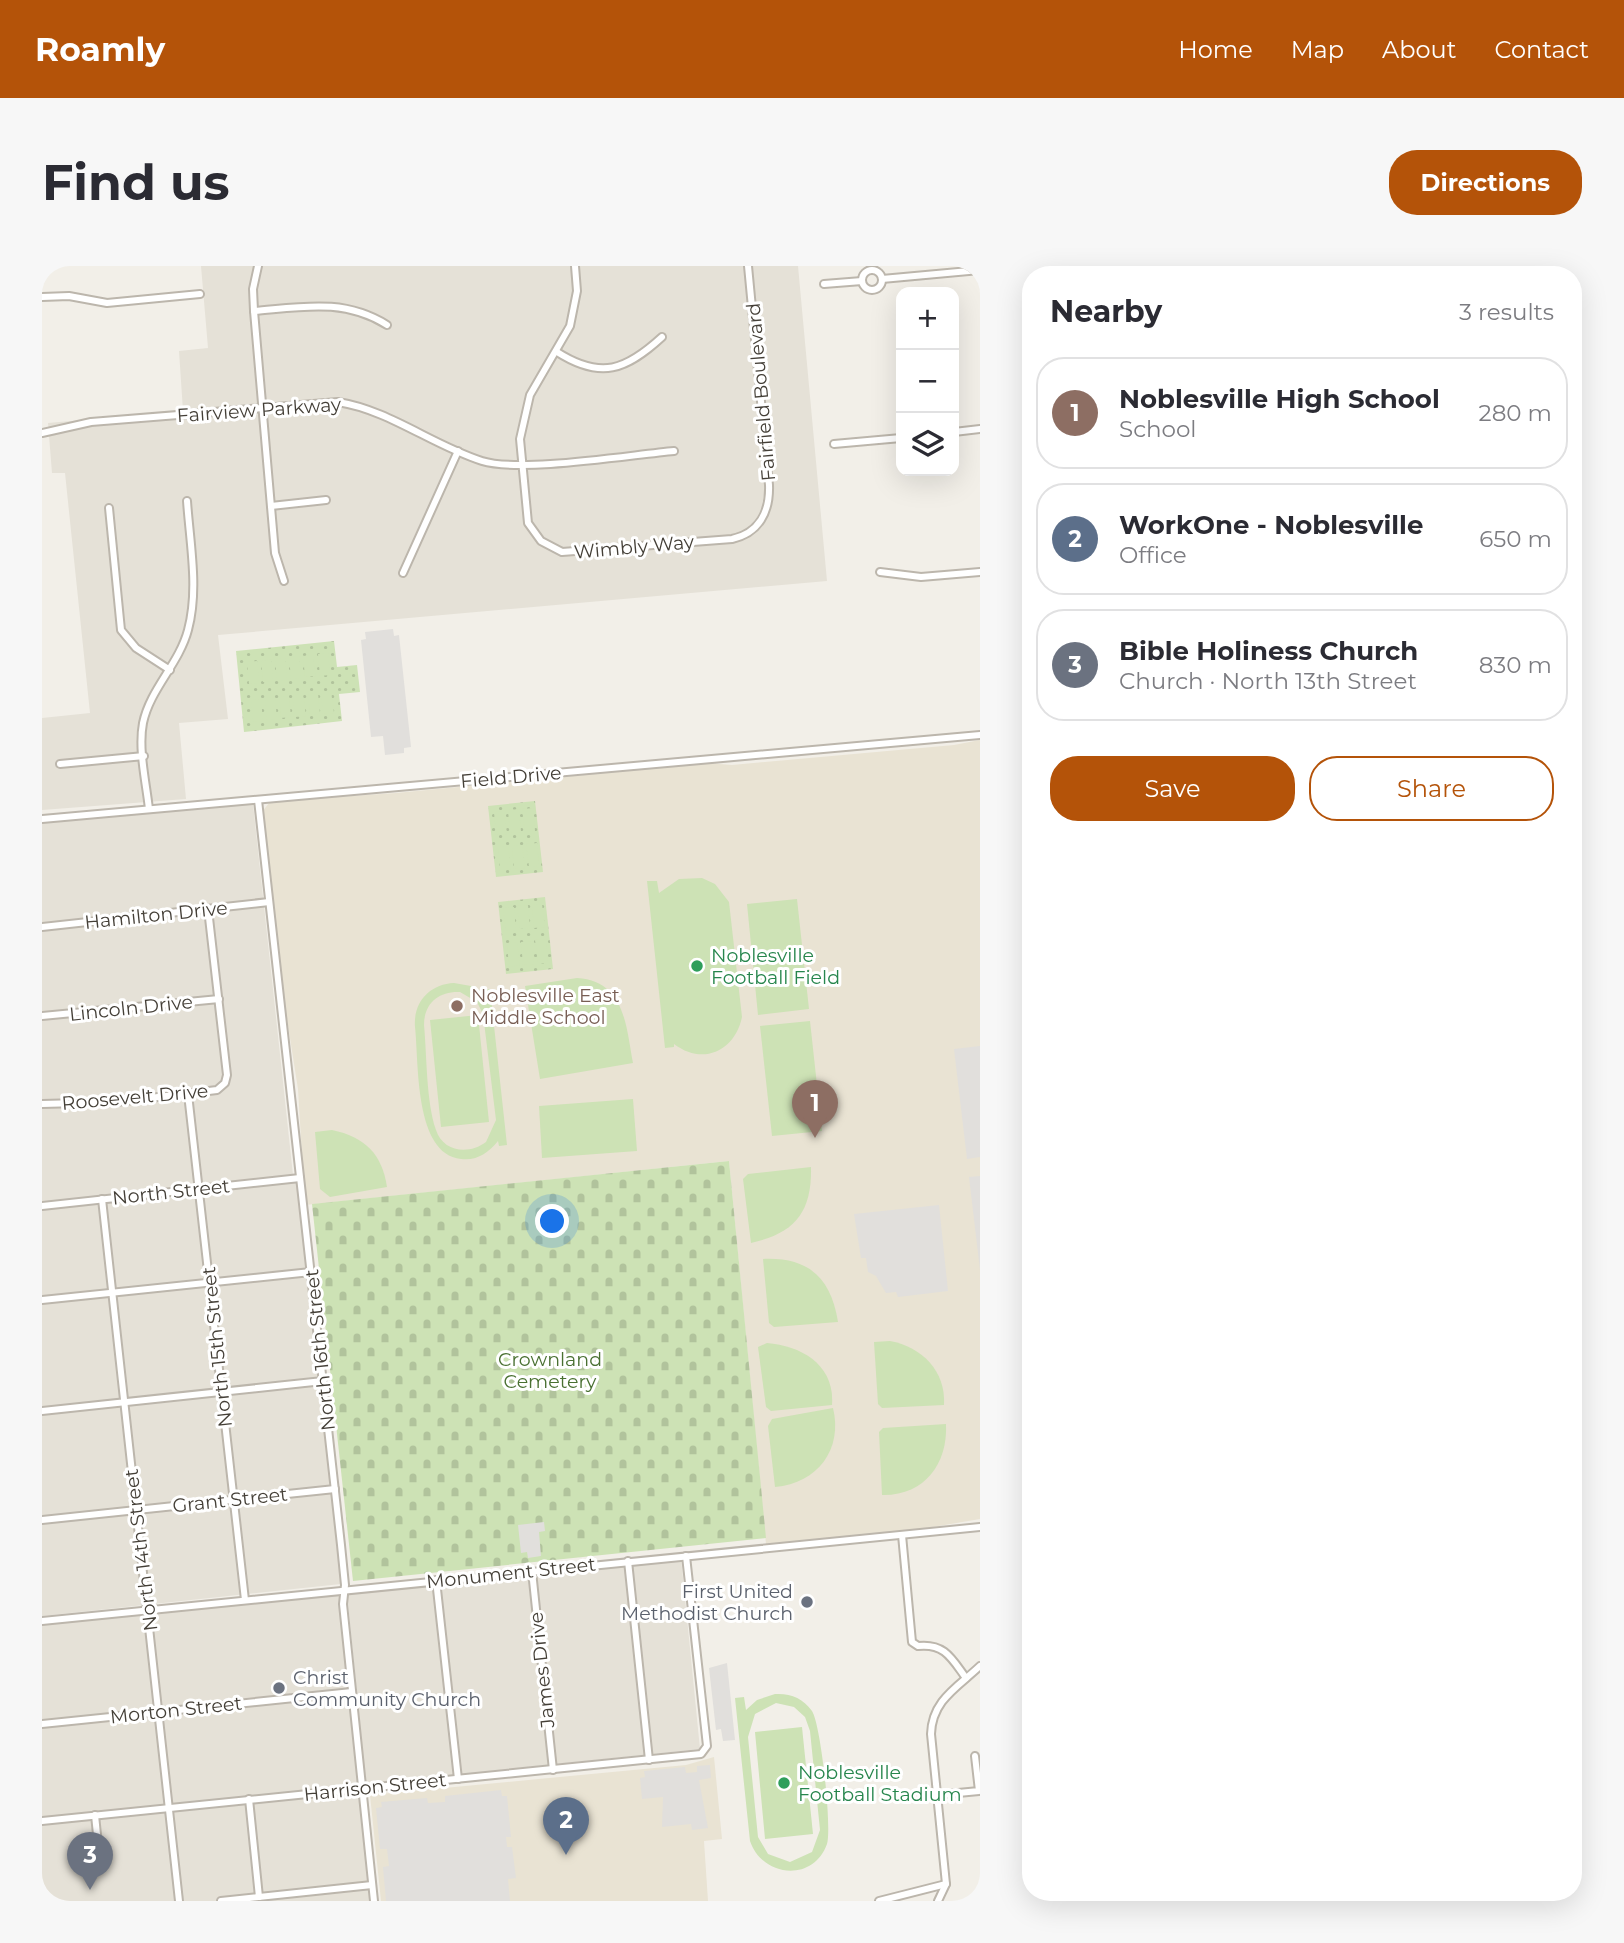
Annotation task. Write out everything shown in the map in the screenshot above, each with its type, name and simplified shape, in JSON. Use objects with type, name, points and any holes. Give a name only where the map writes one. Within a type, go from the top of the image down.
[{"type":"street","points":[[257,266],[253,289],[262,408],[275,553],[284,580]]},
{"type":"street","name":"Wimbly Way","points":[[575,266],[576,291],[572,319],[557,352],[534,387],[523,416],[525,510],[531,529],[547,546],[562,552],[732,539],[750,532],[763,517]]},
{"type":"street","name":"Fairfield Boulevard","points":[[748,266],[769,485],[769,502],[763,517]]},
{"type":"street","points":[[872,270],[880,273],[882,279],[879,287],[873,290],[867,288],[862,281],[866,272],[872,270]]},
{"type":"street","points":[[882,279],[980,270]]},
{"type":"street","points":[[824,284],[862,281]]},
{"type":"street","points":[[42,297],[69,296],[107,303],[200,294]]},
{"type":"street","points":[[254,311],[339,305],[360,310],[387,325]]},
{"type":"street","points":[[557,352],[584,366],[612,368],[638,358],[662,337]]},
{"type":"street","name":"Fairview Parkway","points":[[42,433],[92,422],[329,402],[359,406],[457,451],[493,464],[674,451]]},
{"type":"street","points":[[959,431],[980,429]]},
{"type":"street","points":[[834,443],[896,438]]},
{"type":"street","points":[[402,573],[457,451]]},
{"type":"street","points":[[271,506],[326,500]]},
{"type":"street","points":[[149,809],[144,756],[145,716],[185,638],[193,598],[187,501]]},
{"type":"street","points":[[109,508],[121,631],[136,648],[170,670]]},
{"type":"street","points":[[880,572],[921,577],[980,572]]},
{"type":"street","name":"Field Drive","points":[[42,819],[980,735]]},
{"type":"street","points":[[60,764],[144,756]]},
{"type":"street","name":"North 16th Street","points":[[258,800],[335,1489],[345,1589],[343,1604],[374,1901]]},
{"type":"street","name":"Hamilton Drive","points":[[42,927],[269,902]]},
{"type":"street","points":[[208,909],[219,999]]},
{"type":"street","name":"Lincoln Drive","points":[[42,1016],[219,999]]},
{"type":"street","name":"Roosevelt Drive","points":[[42,1104],[116,1102],[217,1090],[225,1083],[228,1074],[219,999]]},
{"type":"street","name":"North 15th Street","points":[[188,1094],[245,1600]]},
{"type":"street","name":"North Street","points":[[42,1206],[300,1178]]},
{"type":"street","name":"North 14th Street","points":[[103,1199],[179,1901]]},
{"type":"street","points":[[42,1300],[311,1272]]},
{"type":"street","points":[[42,1411],[323,1381]]},
{"type":"street","name":"Grant Street","points":[[42,1520],[335,1489]]},
{"type":"street","name":"Monument Street","points":[[42,1621],[980,1527]]},
{"type":"street","points":[[902,1535],[912,1642],[918,1646],[942,1648],[966,1678]]},
{"type":"street","name":"Harrison Street","points":[[42,1821],[698,1755],[706,1749],[686,1556]]},
{"type":"street","points":[[628,1561],[649,1760]]},
{"type":"street","name":"James Drive","points":[[532,1571],[553,1770]]},
{"type":"street","points":[[436,1580],[457,1779]]},
{"type":"street","points":[[938,1901],[946,1884],[931,1734],[932,1718],[947,1694],[980,1666]]},
{"type":"street","name":"Morton Street","points":[[42,1724],[352,1692]]},
{"type":"street","points":[[937,1795],[979,1791],[975,1756]]},
{"type":"street","points":[[249,1799],[258,1897]]},
{"type":"street","points":[[95,1815],[100,1864]]},
{"type":"street","points":[[879,1901],[946,1884]]},
{"type":"street","points":[[221,1901],[372,1885]]},
{"type":"shaded area","points":[[201,266],[798,266],[827,581],[218,635],[228,719],[179,723],[186,799],[42,810],[42,718],[90,713],[65,473],[52,473],[48,423],[183,411],[179,351],[208,348]]},
{"type":"shaded area","points":[[393,629],[394,636],[399,635],[411,747],[404,748],[404,753],[385,755],[383,736],[371,737],[361,640],[366,639],[365,632]]},
{"type":"shaded area","points":[[980,740],[980,1519],[921,1529],[766,1544],[729,1161],[305,1205],[298,1089],[281,981],[262,812],[269,803],[278,801],[396,793],[707,763],[732,765],[954,745]]},
{"type":"shaded area","points":[[253,804],[293,1175],[42,1202],[42,822]]},
{"type":"shaded area","points":[[980,1046],[980,1157],[967,1159],[954,1049]]},
{"type":"shaded area","points":[[980,1176],[980,1270],[969,1177]]},
{"type":"shaded area","points":[[297,1181],[307,1269],[42,1296],[42,1208]]},
{"type":"shaded area","points":[[939,1205],[948,1291],[898,1297],[896,1292],[886,1293],[876,1276],[868,1272],[866,1258],[861,1258],[854,1214]]},
{"type":"shaded area","points":[[307,1277],[341,1584],[42,1616],[42,1303]]},
{"type":"shaded area","points":[[544,1522],[545,1531],[539,1532],[541,1556],[528,1558],[527,1552],[521,1553],[518,1525]]},
{"type":"shaded area","points":[[681,1558],[700,1749],[366,1784],[347,1593]]},
{"type":"shaded area","points":[[340,1594],[371,1901],[42,1901],[42,1624]]},
{"type":"shaded area","points":[[727,1663],[735,1740],[723,1741],[721,1729],[716,1730],[709,1668]]},
{"type":"shaded area","points":[[714,1757],[722,1839],[704,1841],[708,1901],[381,1901],[370,1795],[686,1765]]},
{"type":"shaded area","points":[[710,1765],[711,1778],[699,1780],[708,1828],[692,1830],[691,1824],[662,1827],[663,1797],[642,1799],[640,1778],[645,1777],[644,1771],[685,1767],[686,1773],[697,1772],[697,1766]]},
{"type":"shaded area","points":[[501,1790],[502,1796],[507,1796],[511,1837],[506,1837],[507,1847],[512,1847],[516,1878],[508,1879],[510,1901],[386,1901],[383,1867],[389,1866],[387,1849],[380,1849],[376,1808],[382,1807],[381,1802],[427,1798],[428,1803],[445,1802],[445,1796]]},
{"type":"green space","points":[[334,641],[337,667],[357,665],[360,692],[339,694],[342,721],[244,732],[236,651]]},
{"type":"green space","points":[[328,653],[330,675],[320,676],[318,654]]},
{"type":"green space","points":[[313,655],[316,676],[305,677],[303,656]]},
{"type":"green space","points":[[299,656],[301,678],[291,679],[289,657]]},
{"type":"green space","points":[[285,658],[287,680],[277,681],[275,659]]},
{"type":"green space","points":[[271,659],[273,681],[263,682],[261,661]]},
{"type":"green space","points":[[257,661],[259,683],[249,684],[247,662]]},
{"type":"green space","points":[[331,691],[334,713],[323,714],[321,692]]},
{"type":"green space","points":[[318,693],[320,714],[310,715],[308,694]]},
{"type":"green space","points":[[303,694],[306,716],[295,717],[293,695]]},
{"type":"green space","points":[[289,696],[291,717],[281,718],[279,697]]},
{"type":"green space","points":[[275,697],[277,719],[267,720],[265,698]]},
{"type":"green space","points":[[261,699],[263,721],[253,722],[251,700]]},
{"type":"green space","points":[[535,801],[543,872],[496,877],[488,806]]},
{"type":"green space","points":[[533,808],[535,831],[525,832],[522,809]]},
{"type":"green space","points":[[519,809],[521,832],[510,833],[508,810]]},
{"type":"green space","points":[[504,811],[507,834],[496,835],[494,812]]},
{"type":"green space","points":[[537,843],[539,866],[529,867],[526,844]]},
{"type":"green space","points":[[522,845],[525,868],[514,869],[512,846]]},
{"type":"green space","points":[[508,846],[511,869],[500,871],[498,847]]},
{"type":"green space","points":[[702,878],[715,884],[729,902],[742,1017],[733,1039],[725,1046],[716,1052],[696,1054],[674,1044],[674,1047],[665,1048],[647,881],[657,881],[659,893],[679,879]]},
{"type":"green space","points":[[545,897],[553,969],[506,974],[498,902]]},
{"type":"green space","points":[[797,899],[809,1009],[758,1015],[747,904]]},
{"type":"green space","points":[[542,904],[545,927],[534,928],[532,905]]},
{"type":"green space","points":[[528,905],[530,928],[520,929],[517,906]]},
{"type":"green space","points":[[514,907],[516,930],[506,931],[503,908]]},
{"type":"green space","points":[[546,939],[548,963],[538,964],[535,940]]},
{"type":"green space","points":[[532,941],[534,964],[523,965],[521,942]]},
{"type":"green space","points":[[517,942],[520,965],[509,967],[507,943]]},
{"type":"green space","points":[[577,978],[593,981],[614,996],[625,1021],[633,1063],[540,1079],[525,986]]},
{"type":"green space","points":[[445,984],[471,986],[481,994],[482,990],[490,989],[507,1145],[499,1146],[498,1141],[486,1152],[472,1159],[461,1159],[446,1153],[435,1141],[427,1125],[422,1105],[415,1018],[425,996]],"holes":[[[460,992],[477,1002],[483,1014],[496,1120],[486,1142],[465,1150],[444,1143],[436,1130],[430,1106],[424,1025],[427,1010],[439,996]]]},
{"type":"green space","points":[[478,1015],[489,1122],[441,1127],[430,1020]]},
{"type":"green space","points":[[810,1021],[822,1131],[772,1136],[760,1026]]},
{"type":"green space","points":[[633,1099],[637,1151],[542,1158],[539,1106]]},
{"type":"green space","points":[[332,1130],[354,1137],[370,1149],[381,1165],[387,1187],[330,1197],[320,1189],[315,1132]]},
{"type":"green space","name":"Crownland Cemetery","points":[[729,1161],[766,1538],[353,1581],[312,1204]]},
{"type":"green space","points":[[811,1167],[808,1196],[798,1218],[779,1233],[751,1243],[743,1179],[748,1174]]},
{"type":"green space","points":[[763,1259],[793,1262],[815,1273],[830,1293],[838,1322],[774,1327],[769,1323]]},
{"type":"green space","points":[[890,1341],[912,1349],[930,1362],[941,1382],[944,1405],[882,1408],[878,1404],[874,1342]]},
{"type":"green space","points":[[767,1343],[792,1348],[814,1360],[828,1379],[832,1391],[832,1405],[771,1411],[766,1407],[758,1347]]},
{"type":"green space","points":[[833,1408],[834,1437],[824,1461],[804,1479],[775,1487],[768,1426],[772,1419]]},
{"type":"green space","points":[[946,1424],[943,1452],[930,1475],[910,1490],[882,1495],[879,1432],[883,1428]]},
{"type":"green space","points":[[775,1694],[786,1694],[800,1700],[812,1711],[819,1735],[825,1777],[827,1844],[820,1857],[800,1870],[788,1871],[765,1862],[750,1841],[735,1698],[744,1697],[746,1710],[757,1700]],"holes":[[[776,1703],[794,1707],[805,1717],[810,1731],[820,1830],[812,1852],[790,1862],[768,1854],[758,1837],[748,1737],[755,1714]]]},
{"type":"green space","name":"Noblesville Football Stadium","points":[[802,1727],[813,1834],[765,1839],[755,1732]]},
{"type":"place","name":"Noblesville Football Field","points":[[697,966]]},
{"type":"place","name":"Noblesville East Middle School","points":[[457,1006]]},
{"type":"place","name":"Noblesville High School","points":[[815,1138]]},
{"type":"place","name":"First United Methodist Church","points":[[807,1602]]},
{"type":"place","name":"Christ Community Church","points":[[279,1688]]},
{"type":"place","name":"Noblesville Football Stadium","points":[[784,1783]]},
{"type":"place","name":"WorkOne - Noblesville","points":[[566,1855]]},
{"type":"place","name":"Bible Holiness Church","points":[[90,1890]]}]
